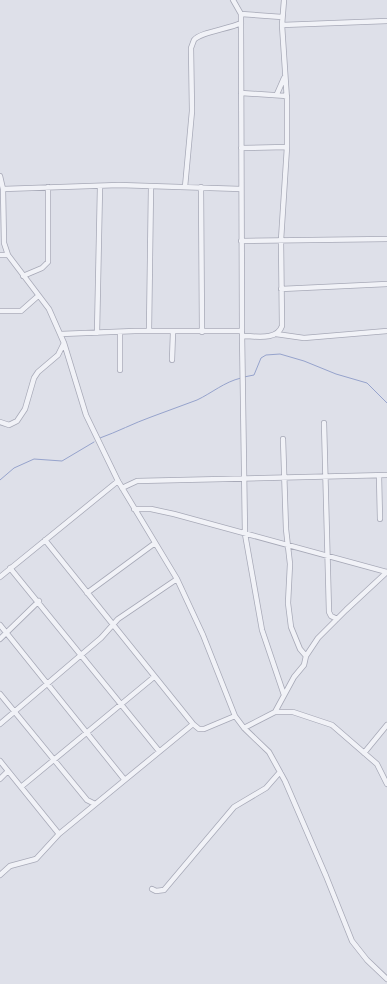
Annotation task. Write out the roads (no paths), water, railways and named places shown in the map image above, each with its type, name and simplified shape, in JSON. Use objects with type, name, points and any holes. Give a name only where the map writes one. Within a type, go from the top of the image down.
[{"type":"street","points":[[233,0],[241,14],[241,241],[245,534],[262,630],[284,695]]},
{"type":"street","points":[[276,334],[282,326],[281,240],[287,148],[287,96],[282,25],[284,0]]},
{"type":"street","points":[[241,14],[282,17]]},
{"type":"street","points":[[282,25],[387,21]]},
{"type":"street","points":[[185,187],[192,111],[191,48],[194,40],[201,35],[232,27],[241,23]]},
{"type":"street","points":[[277,94],[283,83],[285,72]]},
{"type":"street","points":[[240,93],[277,94],[287,96]]},
{"type":"street","points":[[241,148],[287,148]]},
{"type":"street","points":[[0,176],[3,189],[4,242],[8,254],[49,309],[61,334],[86,415],[118,481],[177,579],[203,635],[235,716],[244,728],[269,752],[280,772],[326,876],[352,941],[367,960],[387,979]]},
{"type":"street","points":[[3,189],[100,187],[118,185],[241,189]]},
{"type":"street","points":[[23,276],[42,268],[48,262],[48,187]]},
{"type":"street","points":[[97,333],[100,187]]},
{"type":"street","points":[[149,331],[151,187]]},
{"type":"street","points":[[201,187],[202,332]]},
{"type":"street","points":[[241,241],[387,239]]},
{"type":"street","points":[[0,255],[8,254]]},
{"type":"street","points":[[281,289],[387,284]]},
{"type":"street","points":[[0,311],[21,311],[38,296]]},
{"type":"street","points":[[61,334],[149,331],[276,334],[304,338],[387,331]]},
{"type":"street","points":[[120,332],[120,370]]},
{"type":"street","points":[[172,360],[173,332]]},
{"type":"street","points":[[0,422],[12,424],[17,421],[24,409],[34,378],[38,372],[58,355],[64,343]]},
{"type":"street","points":[[324,423],[329,612],[331,616],[336,619]]},
{"type":"street","points":[[283,439],[290,564],[288,603],[291,627],[300,649],[306,656]]},
{"type":"street","points":[[122,488],[137,481],[387,475]]},
{"type":"street","points":[[379,476],[380,519]]},
{"type":"street","points":[[0,577],[118,481]]},
{"type":"street","points":[[134,509],[151,509],[174,514],[387,572]]},
{"type":"street","points":[[44,540],[193,724],[199,729],[204,729],[235,716]]},
{"type":"street","points":[[87,594],[155,543]]},
{"type":"street","points":[[10,568],[39,601],[81,656],[159,751]]},
{"type":"street","points":[[275,712],[294,677],[304,665],[306,656],[318,638],[336,619],[387,572]]},
{"type":"street","points":[[0,724],[102,638],[113,625],[130,610],[177,579]]},
{"type":"street","points":[[0,639],[39,601]]},
{"type":"street","points":[[0,625],[124,778]]},
{"type":"street","points":[[21,786],[154,677]]},
{"type":"street","points":[[0,694],[87,800],[95,804]]},
{"type":"street","points":[[244,728],[275,712],[290,712],[327,722],[381,769],[387,784]]},
{"type":"street","points":[[0,875],[10,866],[36,859],[59,834],[124,778],[193,724]]},
{"type":"street","points":[[364,753],[387,725]]},
{"type":"street","points":[[0,761],[59,834]]},
{"type":"street","points":[[0,779],[8,771]]},
{"type":"street","points":[[152,889],[156,891],[164,890],[234,807],[266,788],[280,772]]},
{"type":"waterway","points":[[244,377],[254,375],[261,358],[266,355],[280,354],[304,361],[336,374],[367,383],[387,403]]},
{"type":"waterway","points":[[100,438],[145,419],[197,400],[224,385],[241,378]]},
{"type":"waterway","points":[[0,480],[14,468],[34,459],[62,461],[94,442]]}]
